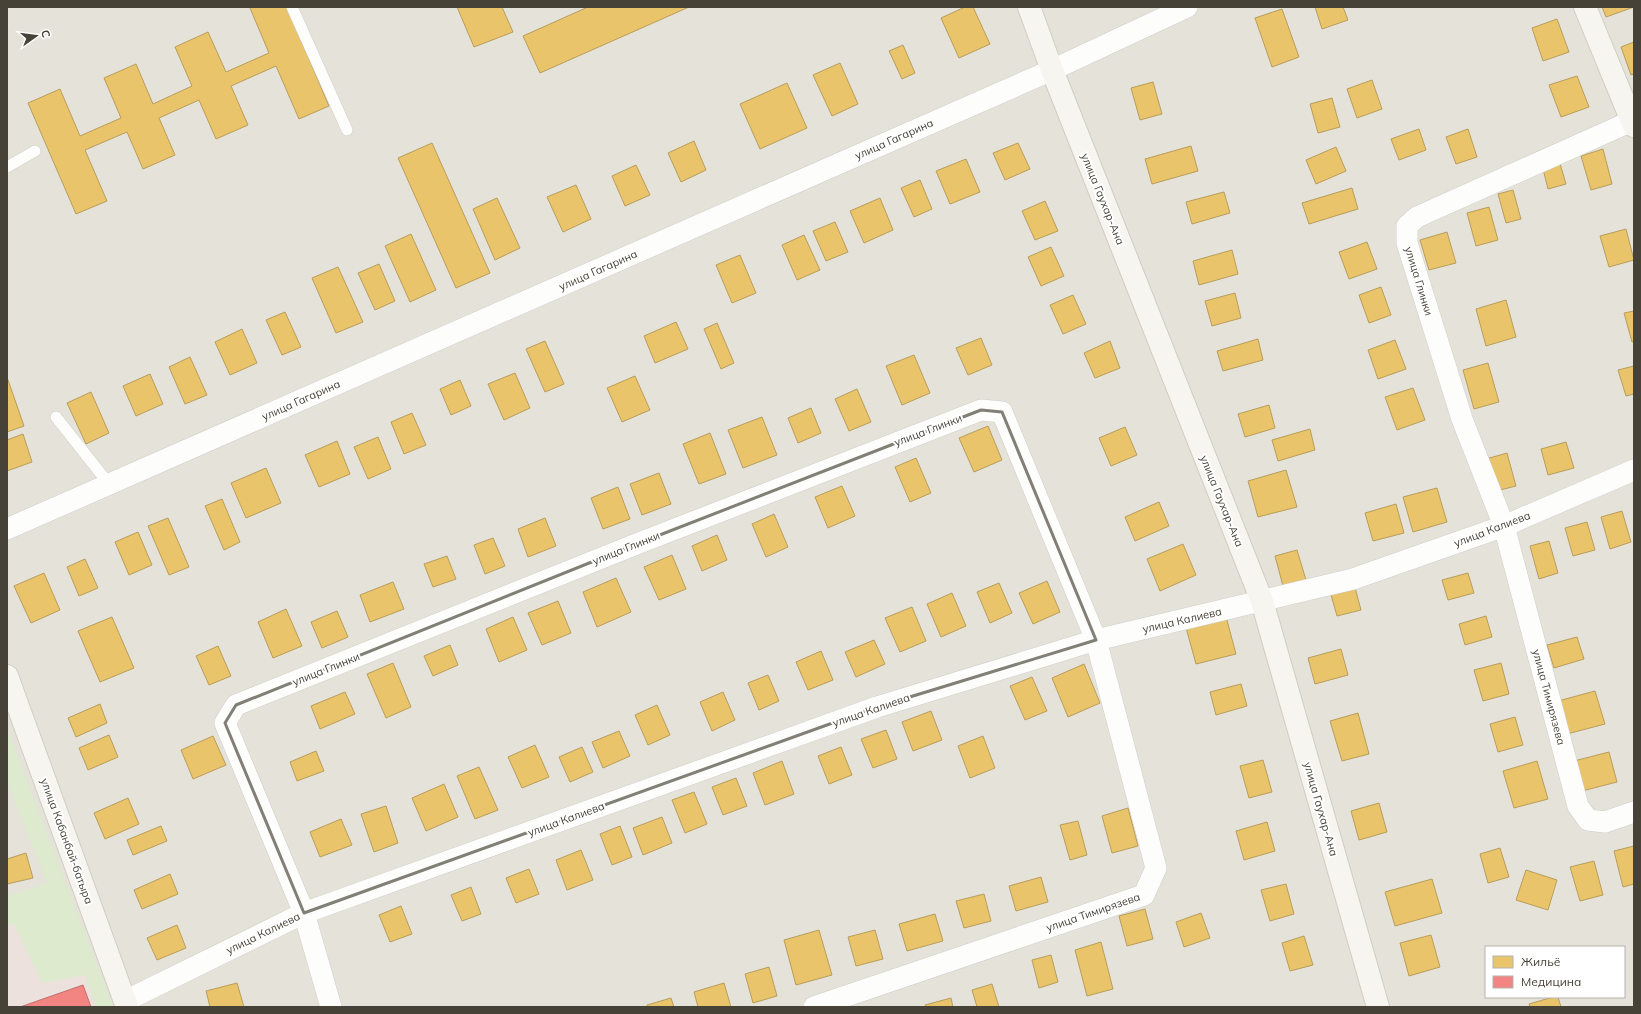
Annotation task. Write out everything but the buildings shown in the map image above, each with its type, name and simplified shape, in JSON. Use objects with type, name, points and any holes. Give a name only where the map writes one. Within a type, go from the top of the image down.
[{"type":"street","name":"улица Гаухар-Ана","points":[[1029,7],[1052,70],[1262,601],[1378,1007]]},
{"type":"street","name":"улица Гагарина","points":[[7,529],[1052,70],[1187,7]]},
{"type":"street","points":[[1585,7],[1634,122]]},
{"type":"street","name":"улица Глинки","points":[[1504,526],[1462,419],[1407,243],[1407,226],[1418,216],[1634,122]]},
{"type":"street","name":"улица Глинки","points":[[304,913],[225,723],[236,705],[634,544],[981,410],[1002,412],[1096,640]]},
{"type":"street","name":"улица Калиева","points":[[126,1004],[304,913],[877,707],[1096,640],[1353,579],[1504,526],[1634,470]]},
{"type":"street","name":"улица Тимирязева","points":[[1504,526],[1578,806],[1588,820],[1605,822],[1634,812]]},
{"type":"street","name":"улица Тимирязева","points":[[814,1007],[1144,895],[1156,868],[1096,640]]},
{"type":"street","name":"улица Кабанбай-батыра","points":[[7,676],[126,1004]]},
{"type":"street","points":[[304,913],[331,1007]]},
{"type":"lane","points":[[292,7],[347,130]]},
{"type":"lane","points":[[7,167],[36,151]]},
{"type":"lane","points":[[56,417],[109,484]]},
{"type":"highlighted area","points":[[981,410],[1002,412],[1096,640],[877,707],[304,913],[225,723],[236,705],[634,545]]},
{"type":"shaded area","points":[[7,7],[1634,7],[1634,1007],[7,1007]]},
{"type":"shaded area","points":[[14,924],[42,983],[85,975],[96,1007],[7,1007],[7,926]]},
{"type":"green space","points":[[7,729],[113,1007],[96,1007],[85,975],[42,983],[14,924],[7,926],[7,896],[47,883],[7,781]]}]
